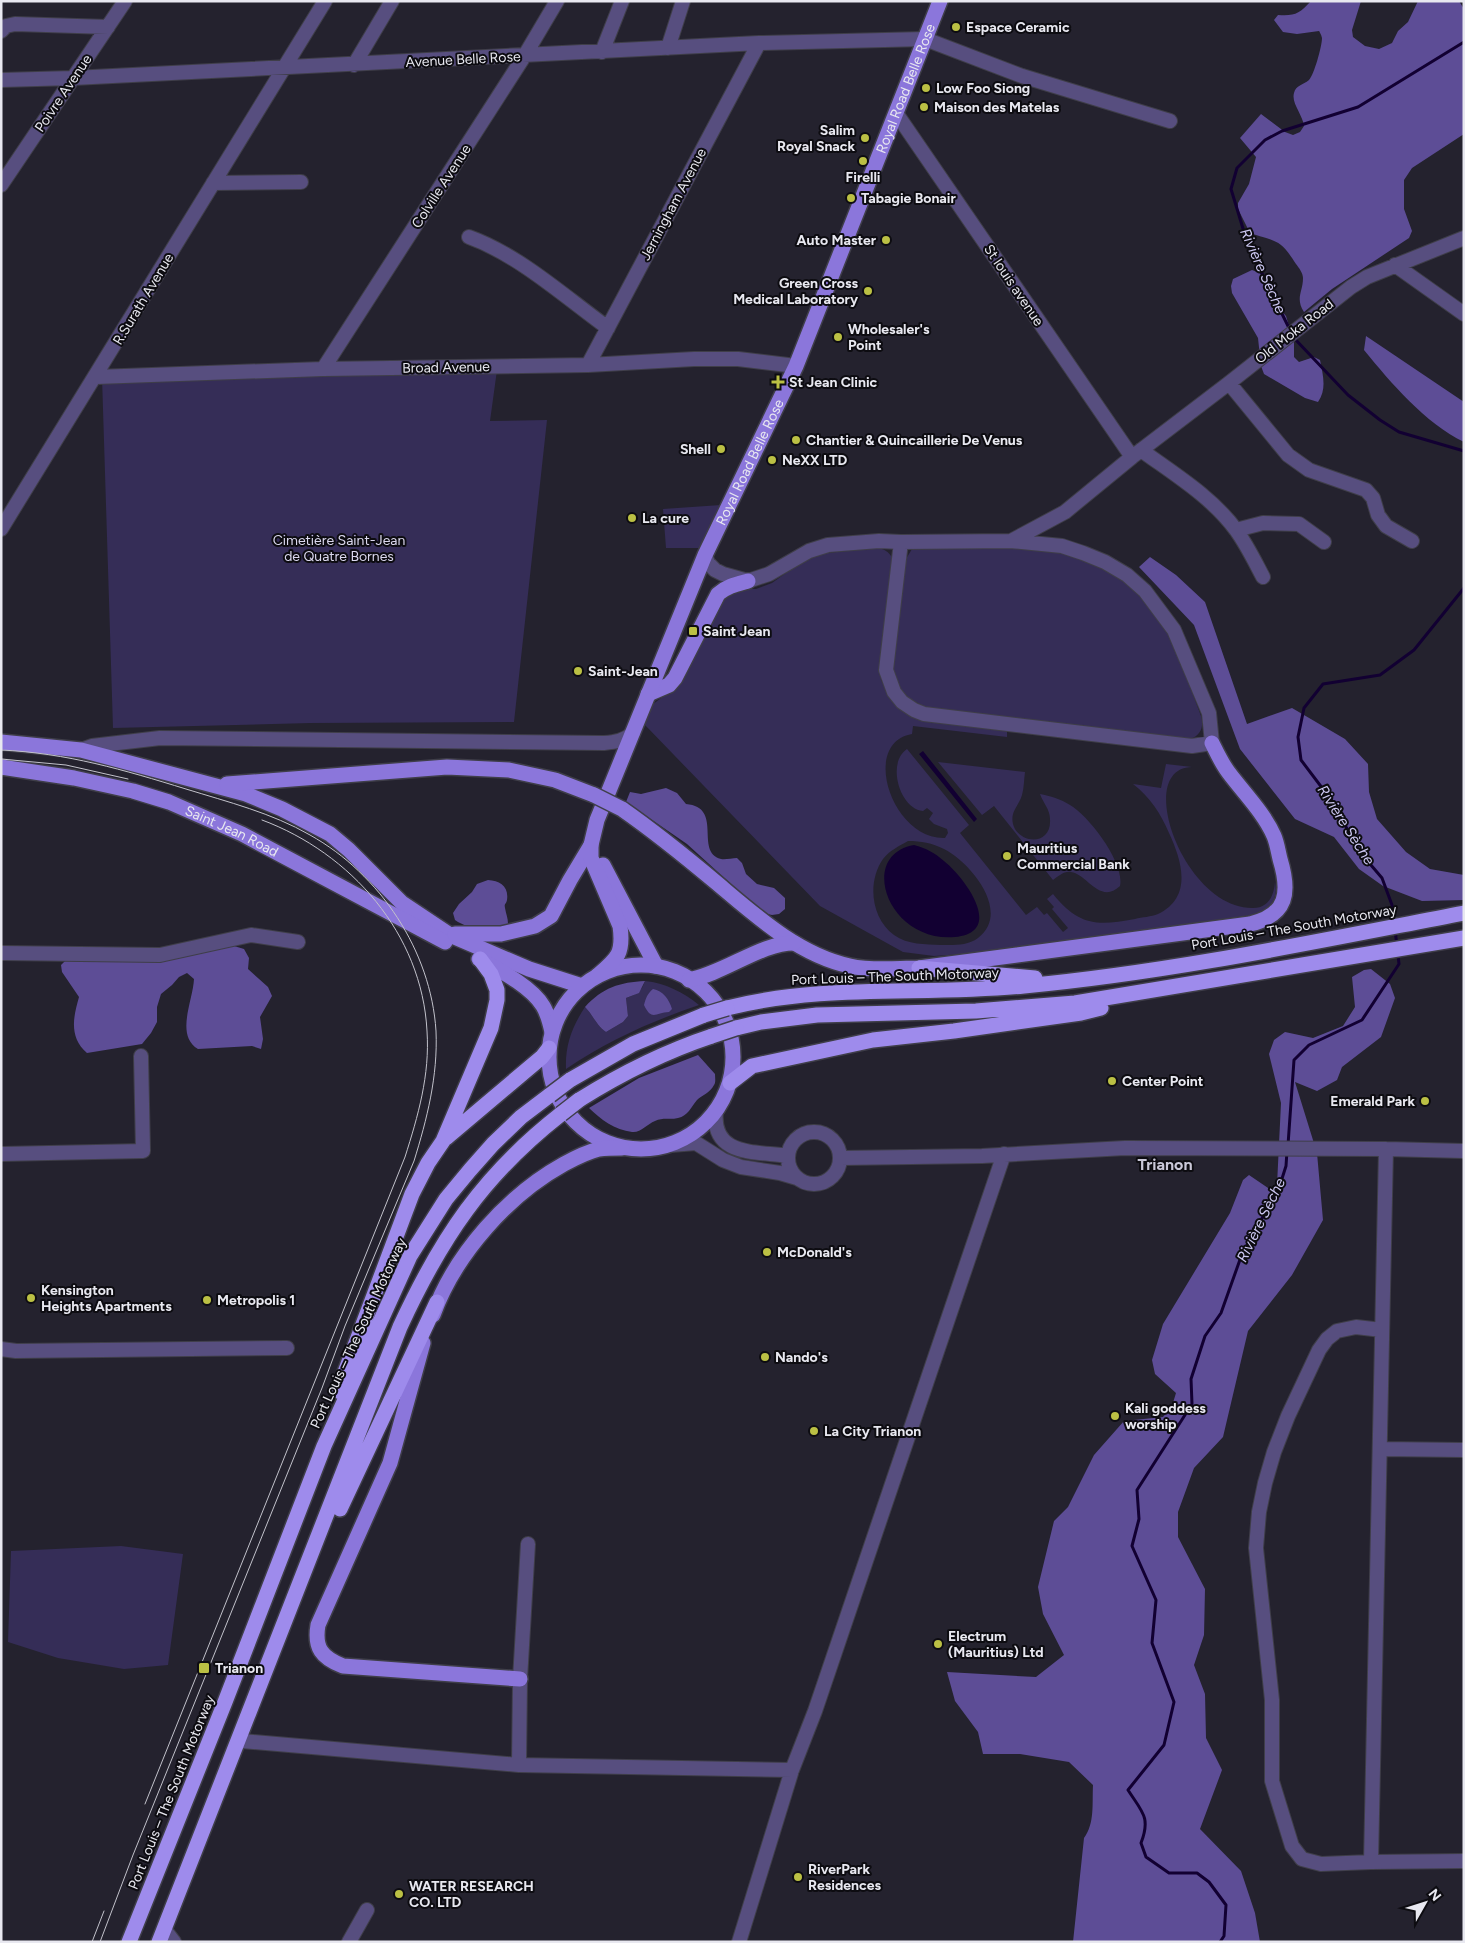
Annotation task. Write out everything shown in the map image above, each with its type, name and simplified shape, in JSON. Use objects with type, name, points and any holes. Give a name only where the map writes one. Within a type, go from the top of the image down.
[{"type":"highway","name":"Port Louis – The South Motorway","points":[[130,1938],[225,1702],[324,1446],[410,1256],[429,1225],[458,1185],[493,1144],[521,1117],[570,1080],[633,1044],[704,1015],[776,997],[821,992],[969,990],[1074,981],[1261,951],[1464,913]]},
{"type":"highway","points":[[164,1939],[245,1720],[301,1583],[400,1327],[427,1270],[444,1242],[485,1185],[510,1158],[560,1114],[644,1062],[676,1048],[736,1028],[761,1022],[817,1015],[976,1012],[1026,1009],[1168,989],[1464,938]]},
{"type":"highway","points":[[324,1446],[338,1391],[412,1194],[428,1163],[443,1141],[491,1028],[497,1000],[497,990],[491,974],[480,959]]},
{"type":"highway","points":[[919,968],[1074,981]]},
{"type":"highway","points":[[730,1083],[752,1066],[873,1040],[954,1032],[1081,1013],[1168,989]]},
{"type":"highway","points":[[443,1141],[542,1057],[549,1048]]},
{"type":"highway","points":[[301,1583],[313,1572],[357,1471],[437,1302]]},
{"type":"main road","name":"Royal Road Belle Rose","points":[[597,976],[616,960],[621,936],[620,926],[591,858],[592,842],[601,808],[705,556],[796,366],[940,1]]},
{"type":"main road","points":[[648,694],[669,684],[675,678],[718,594],[724,588],[733,584],[748,581]]},
{"type":"main road","points":[[1,742],[81,750],[246,794],[282,809],[330,834],[350,850],[402,903],[448,938],[507,975],[535,997],[543,1005],[548,1015],[552,1032]]},
{"type":"main road","points":[[213,785],[447,767],[509,770],[555,780],[622,808],[794,943],[822,957],[851,967],[919,968],[1250,924],[1270,918],[1278,910],[1285,894],[1286,884],[1274,837],[1265,820],[1228,771],[1212,743]]},
{"type":"main road","name":"Saint Jean Road","points":[[1,767],[44,772],[133,791],[190,811],[242,834],[448,938]]},
{"type":"main road","points":[[1,774],[9,772],[32,774],[44,772]]},
{"type":"main road","points":[[448,938],[501,934],[535,926],[551,916],[592,842]]},
{"type":"main road","points":[[592,842],[656,966]]},
{"type":"main road","points":[[448,938],[529,969],[582,986]]},
{"type":"main road","points":[[690,980],[715,973],[776,945],[794,943]]},
{"type":"main road","points":[[520,1679],[343,1666],[329,1660],[320,1651],[316,1636],[318,1625],[390,1463],[422,1345],[437,1302],[465,1254],[495,1219],[523,1192],[553,1170],[579,1156],[599,1149],[647,1150],[671,1145],[696,1132],[716,1111],[730,1083],[733,1063],[726,1024],[717,1006],[704,990],[690,980],[670,970],[656,966],[633,965],[614,969],[597,976],[582,986],[569,999],[559,1015],[552,1032],[549,1048],[550,1070],[556,1092],[567,1112],[582,1128],[601,1140],[622,1148]]},
{"type":"street","name":"Poivre Avenue","points":[[1,185],[125,1]]},
{"type":"street","name":"R.Surath Avenue","points":[[1,529],[325,1]]},
{"type":"street","points":[[354,64],[392,1]]},
{"type":"street","name":"Colville Avenue","points":[[323,369],[525,55],[557,1]]},
{"type":"street","points":[[602,52],[622,1]]},
{"type":"street","points":[[668,48],[683,1]]},
{"type":"street","points":[[1,31],[6,26],[15,24],[108,27]]},
{"type":"street","points":[[925,39],[1022,76],[1170,121]]},
{"type":"street","name":"Avenue Belle Rose","points":[[1,80],[285,68],[668,48],[925,39]]},
{"type":"street","name":"Jerningham Avenue","points":[[588,365],[759,44]]},
{"type":"street","name":"St louis avenue","points":[[896,113],[1137,453],[1200,493],[1236,530],[1264,577]]},
{"type":"street","points":[[213,183],[301,182]]},
{"type":"street","points":[[469,237],[489,244],[510,256],[608,328]]},
{"type":"street","name":"Old Moka Road","points":[[1010,541],[1065,512],[1137,453],[1351,287],[1366,277],[1464,238]]},
{"type":"street","points":[[1396,265],[1464,314]]},
{"type":"street","name":"Broad Avenue","points":[[96,377],[323,369],[588,365],[694,358],[738,359],[796,366]]},
{"type":"street","points":[[1229,383],[1288,455],[1309,470],[1366,490],[1373,498],[1378,515],[1386,526],[1412,542]]},
{"type":"street","points":[[1236,530],[1263,523],[1299,524],[1324,542]]},
{"type":"street","points":[[705,556],[715,570],[748,581],[769,574],[809,551],[828,545],[879,541],[1010,541],[1062,546],[1083,553],[1105,562],[1127,575],[1145,591],[1174,630],[1209,713],[1212,743],[1192,746],[924,714],[914,710],[902,702],[894,692],[886,670],[901,542]]},
{"type":"street","points":[[81,750],[92,746],[160,738],[604,743],[627,738],[633,733]]},
{"type":"street","points":[[1,953],[160,955],[251,935],[298,942]]},
{"type":"street","points":[[1,1154],[143,1151],[141,1056]]},
{"type":"street","points":[[716,1111],[714,1124],[720,1137],[727,1145],[740,1150],[788,1156]]},
{"type":"street","points":[[671,1145],[696,1143],[723,1160],[741,1167],[780,1173],[797,1178],[808,1184],[815,1184],[827,1181],[837,1172],[840,1158],[835,1143],[830,1138],[815,1132],[800,1136],[790,1148],[789,1164],[797,1178]]},
{"type":"street","points":[[840,1158],[1004,1154],[1125,1148],[1464,1151]]},
{"type":"street","points":[[1371,1862],[1386,1149]]},
{"type":"street","points":[[739,1942],[792,1770],[815,1710],[1004,1154]]},
{"type":"street","points":[[1382,1330],[1356,1327],[1337,1331],[1318,1350],[1274,1452],[1259,1512],[1256,1548],[1272,1700],[1272,1781],[1292,1846],[1302,1859],[1321,1864],[1464,1861]]},
{"type":"street","points":[[1,1349],[25,1351],[287,1348]]},
{"type":"street","points":[[1380,1449],[1464,1450]]},
{"type":"street","points":[[519,1765],[520,1679],[528,1544]]},
{"type":"street","points":[[242,1742],[519,1765],[792,1770]]},
{"type":"street","points":[[349,1942],[367,1910]]},
{"type":"green space","name":"Cimetière Saint-Jean de Quatre Bornes","points":[[497,370],[490,421],[547,420],[514,722],[311,723],[113,728],[102,377]]},
{"type":"green space","points":[[721,505],[706,548],[666,548],[663,509]]},
{"type":"green space","points":[[920,547],[1061,551],[1090,561],[1118,576],[1143,597],[1162,621],[1168,632],[1201,716],[1202,727],[1199,733],[1190,739],[925,707],[905,696],[892,671],[906,559],[912,549]]},
{"type":"green space","points":[[876,548],[886,551],[893,559],[880,662],[881,680],[891,698],[1007,730],[1007,737],[913,726],[912,734],[896,741],[888,754],[886,771],[889,790],[898,808],[910,824],[926,834],[945,838],[948,833],[947,829],[934,824],[929,819],[933,813],[927,808],[923,811],[915,808],[902,794],[898,784],[897,764],[907,749],[969,825],[960,833],[1026,915],[1037,907],[1044,915],[1047,913],[1063,932],[1068,928],[1052,909],[1054,907],[1047,899],[1053,894],[1062,905],[1080,918],[1099,923],[1152,916],[1169,907],[1176,898],[1182,878],[1178,855],[1159,813],[1145,794],[1133,784],[1161,788],[1166,764],[1192,767],[1175,773],[1167,790],[1167,812],[1174,838],[1188,864],[1206,887],[1228,902],[1253,908],[1263,906],[1269,900],[1272,896],[1275,882],[1275,895],[1271,904],[1262,911],[1251,915],[976,953],[934,956],[903,952],[820,906],[645,725],[652,705],[678,685],[720,599],[734,589],[756,589],[772,583],[804,560],[817,554]],"holes":[[[908,841],[922,842],[944,849],[954,855],[975,876],[984,889],[991,915],[987,927],[978,938],[965,944],[956,945],[917,943],[899,938],[886,928],[876,910],[873,889],[875,878],[883,859],[891,851]]]},
{"type":"green space","points":[[938,762],[1025,772],[1021,799],[1012,819],[1016,831],[1027,839],[1034,840],[1046,834],[1049,828],[1050,815],[1040,794],[1067,803],[1087,819],[1104,841],[1117,865],[1120,886],[1113,891],[1106,892],[1094,887],[1077,874],[1071,872],[1064,873],[1053,880],[994,806],[982,815]]},
{"type":"green space","points":[[645,981],[674,989],[699,1005],[630,1032],[597,1049],[566,1069],[570,1036],[585,1007],[606,1032],[623,1022],[628,1016],[626,998],[638,992]]},
{"type":"green space","points":[[121,1546],[183,1554],[168,1665],[124,1669],[58,1658],[8,1642],[11,1551]]},
{"type":"shaded area","points":[[1311,1],[1361,1],[1352,30],[1353,37],[1365,46],[1379,49],[1392,43],[1398,31],[1408,22],[1418,1],[1459,1],[1464,9],[1464,134],[1412,168],[1404,180],[1404,209],[1412,231],[1409,238],[1332,289],[1304,312],[1300,303],[1303,283],[1301,271],[1291,256],[1277,242],[1250,233],[1238,209],[1238,203],[1249,184],[1256,157],[1240,138],[1261,114],[1285,132],[1293,135],[1300,132],[1304,126],[1294,101],[1294,93],[1298,87],[1311,77],[1322,37],[1319,31],[1297,34],[1283,32],[1274,20],[1278,15],[1296,13]]},
{"type":"shaded area","points":[[1252,270],[1260,273],[1271,299],[1286,316],[1294,343],[1294,357],[1299,362],[1314,357],[1320,360],[1323,392],[1318,402],[1305,398],[1264,374],[1261,366],[1258,338],[1232,293],[1231,286],[1233,279]]},
{"type":"shaded area","points":[[1366,336],[1464,402],[1464,442],[1422,413],[1397,389],[1364,350]]},
{"type":"shaded area","points":[[1150,557],[1176,575],[1205,602],[1247,724],[1292,708],[1345,739],[1368,764],[1369,792],[1377,819],[1406,852],[1430,869],[1464,875],[1464,900],[1422,901],[1383,886],[1359,869],[1334,837],[1295,819],[1240,749],[1194,625],[1139,567]]},
{"type":"shaded area","points":[[923,751],[977,819],[974,822],[919,754]]},
{"type":"shaded area","points":[[666,788],[677,793],[686,804],[697,807],[704,813],[707,821],[709,848],[713,855],[721,859],[737,858],[742,863],[746,874],[757,884],[774,888],[785,898],[785,909],[779,914],[763,913],[687,844],[626,802],[630,792],[641,794]]},
{"type":"shaded area","points":[[914,845],[926,849],[941,858],[970,891],[979,915],[978,925],[970,933],[955,937],[932,935],[912,927],[898,913],[888,897],[884,880],[887,864],[897,852]]},
{"type":"shaded area","points":[[488,880],[500,883],[507,891],[505,906],[508,924],[474,927],[455,920],[453,913],[459,904],[472,892],[477,884]]},
{"type":"shaded area","points":[[234,946],[244,949],[249,958],[248,969],[268,987],[272,996],[260,1017],[263,1039],[261,1049],[252,1046],[198,1049],[191,1043],[186,1026],[194,979],[187,973],[179,977],[161,994],[157,1007],[157,1022],[142,1044],[87,1053],[81,1047],[74,1027],[79,997],[62,972],[61,965],[66,960],[186,955]]},
{"type":"shaded area","points":[[1371,969],[1390,984],[1395,998],[1381,1037],[1342,1067],[1337,1080],[1317,1091],[1295,1082],[1317,1153],[1323,1220],[1292,1275],[1248,1331],[1223,1437],[1194,1468],[1178,1512],[1178,1537],[1205,1589],[1204,1635],[1194,1665],[1205,1694],[1206,1738],[1222,1770],[1200,1829],[1241,1871],[1255,1913],[1260,1942],[1073,1942],[1084,1838],[1090,1826],[1093,1806],[1093,1785],[1069,1762],[1020,1754],[983,1754],[978,1732],[955,1701],[947,1672],[1036,1677],[1064,1655],[1043,1614],[1038,1587],[1054,1521],[1068,1507],[1094,1455],[1124,1421],[1163,1417],[1172,1406],[1176,1393],[1155,1374],[1152,1360],[1163,1324],[1230,1213],[1243,1180],[1249,1175],[1271,1190],[1277,1185],[1281,1103],[1269,1054],[1274,1040],[1285,1032],[1313,1038],[1343,1026],[1355,1007],[1352,977],[1364,970]]},
{"type":"shaded area","points":[[645,981],[639,993],[626,998],[628,1016],[623,1022],[606,1032],[585,1007],[591,1000],[612,987]]},
{"type":"shaded area","points":[[653,989],[663,994],[667,999],[672,1009],[669,1012],[655,1015],[649,1013],[644,1005],[648,994]]},
{"type":"shaded area","points":[[698,1055],[715,1074],[715,1083],[681,1117],[658,1120],[638,1131],[632,1132],[608,1123],[589,1108],[639,1078]]},
{"type":"waterway","name":"Rivière Sèche","points":[[1290,330],[1248,245],[1231,189],[1237,168],[1265,140],[1282,131],[1358,107],[1464,42]]},
{"type":"waterway","name":"Rivière Sèche","points":[[1294,338],[1348,395],[1380,420],[1399,432],[1464,451]]},
{"type":"waterway","name":"Rivière Sèche","points":[[1394,921],[1392,905],[1382,878],[1359,851],[1332,801],[1301,760],[1298,737],[1304,708],[1323,684],[1380,675],[1414,650],[1464,588]]},
{"type":"waterway","name":"Rivière Sèche","points":[[1395,930],[1397,946]]},
{"type":"waterway","name":"Rivière Sèche","points":[[1288,1145],[1294,1060],[1309,1045],[1362,1020],[1399,964],[1398,955]]},
{"type":"waterway","name":"Rivière Sèche","points":[[1220,1942],[1224,1936],[1226,1905],[1209,1882],[1197,1873],[1169,1873],[1146,1857],[1141,1843],[1145,1827],[1144,1815],[1128,1790],[1164,1745],[1174,1702],[1152,1643],[1156,1600],[1132,1546],[1139,1519],[1137,1490],[1192,1404],[1191,1379],[1205,1336],[1221,1313],[1242,1254],[1279,1188],[1286,1166],[1287,1151]]},
{"type":"tram line","points":[[1,750],[72,759],[140,775],[280,820],[310,835],[335,851],[359,871],[379,893],[397,918],[412,944],[424,972],[432,1001],[436,1031],[431,1097],[414,1161],[345,1326],[322,1388],[133,1855],[100,1942]]},
{"type":"tram line","points":[[1,759],[66,765],[128,779]]},
{"type":"tram line","points":[[145,1804],[405,1157],[422,1095],[427,1063],[427,1031],[422,995],[412,962],[396,930],[376,902],[352,876],[325,853],[294,835],[262,820]]},
{"type":"tram line","points":[[92,1942],[104,1911]]},
{"type":"place","name":"Espace Ceramic","points":[[956,27]]},
{"type":"place","name":"Low Foo Siong","points":[[926,88]]},
{"type":"place","name":"Maison des Matelas","points":[[924,107]]},
{"type":"place","name":"Salim Royal Snack","points":[[865,138]]},
{"type":"place","name":"Firelli","points":[[863,161]]},
{"type":"place","name":"Tabagie Bonair","points":[[851,198]]},
{"type":"place","name":"Auto Master","points":[[886,240]]},
{"type":"place","name":"Green Cross Medical Laboratory","points":[[868,291]]},
{"type":"place","name":"Wholesaler's Point","points":[[838,337]]},
{"type":"place","name":"St Jean Clinic","points":[[778,382]]},
{"type":"place","name":"Chantier & Quincaillerie De Venus","points":[[796,440]]},
{"type":"place","name":"Shell","points":[[721,449]]},
{"type":"place","name":"NeXX LTD","points":[[772,460]]},
{"type":"place","name":"La cure","points":[[632,518]]},
{"type":"place","name":"Saint Jean","points":[[693,631]]},
{"type":"place","name":"Saint-Jean","points":[[578,671]]},
{"type":"place","name":"Mauritius Commercial Bank","points":[[1007,856]]},
{"type":"place","name":"Center Point","points":[[1112,1081]]},
{"type":"place","name":"Emerald Park","points":[[1425,1101]]},
{"type":"place","name":"McDonald's","points":[[767,1252]]},
{"type":"place","name":"Kensington Heights Apartments","points":[[31,1298]]},
{"type":"place","name":"Metropolis 1","points":[[207,1300]]},
{"type":"place","name":"Nando's","points":[[765,1357]]},
{"type":"place","name":"Kali goddess worship","points":[[1115,1416]]},
{"type":"place","name":"La City Trianon","points":[[814,1431]]},
{"type":"place","name":"Electrum (Mauritius) Ltd","points":[[938,1644]]},
{"type":"place","name":"Trianon","points":[[204,1668]]},
{"type":"place","name":"RiverPark Residences","points":[[798,1877]]},
{"type":"place","name":"WATER RESEARCH CO. LTD","points":[[399,1894]]},
{"type":"district","name":"Trianon","points":[[1165,1164]]}]
